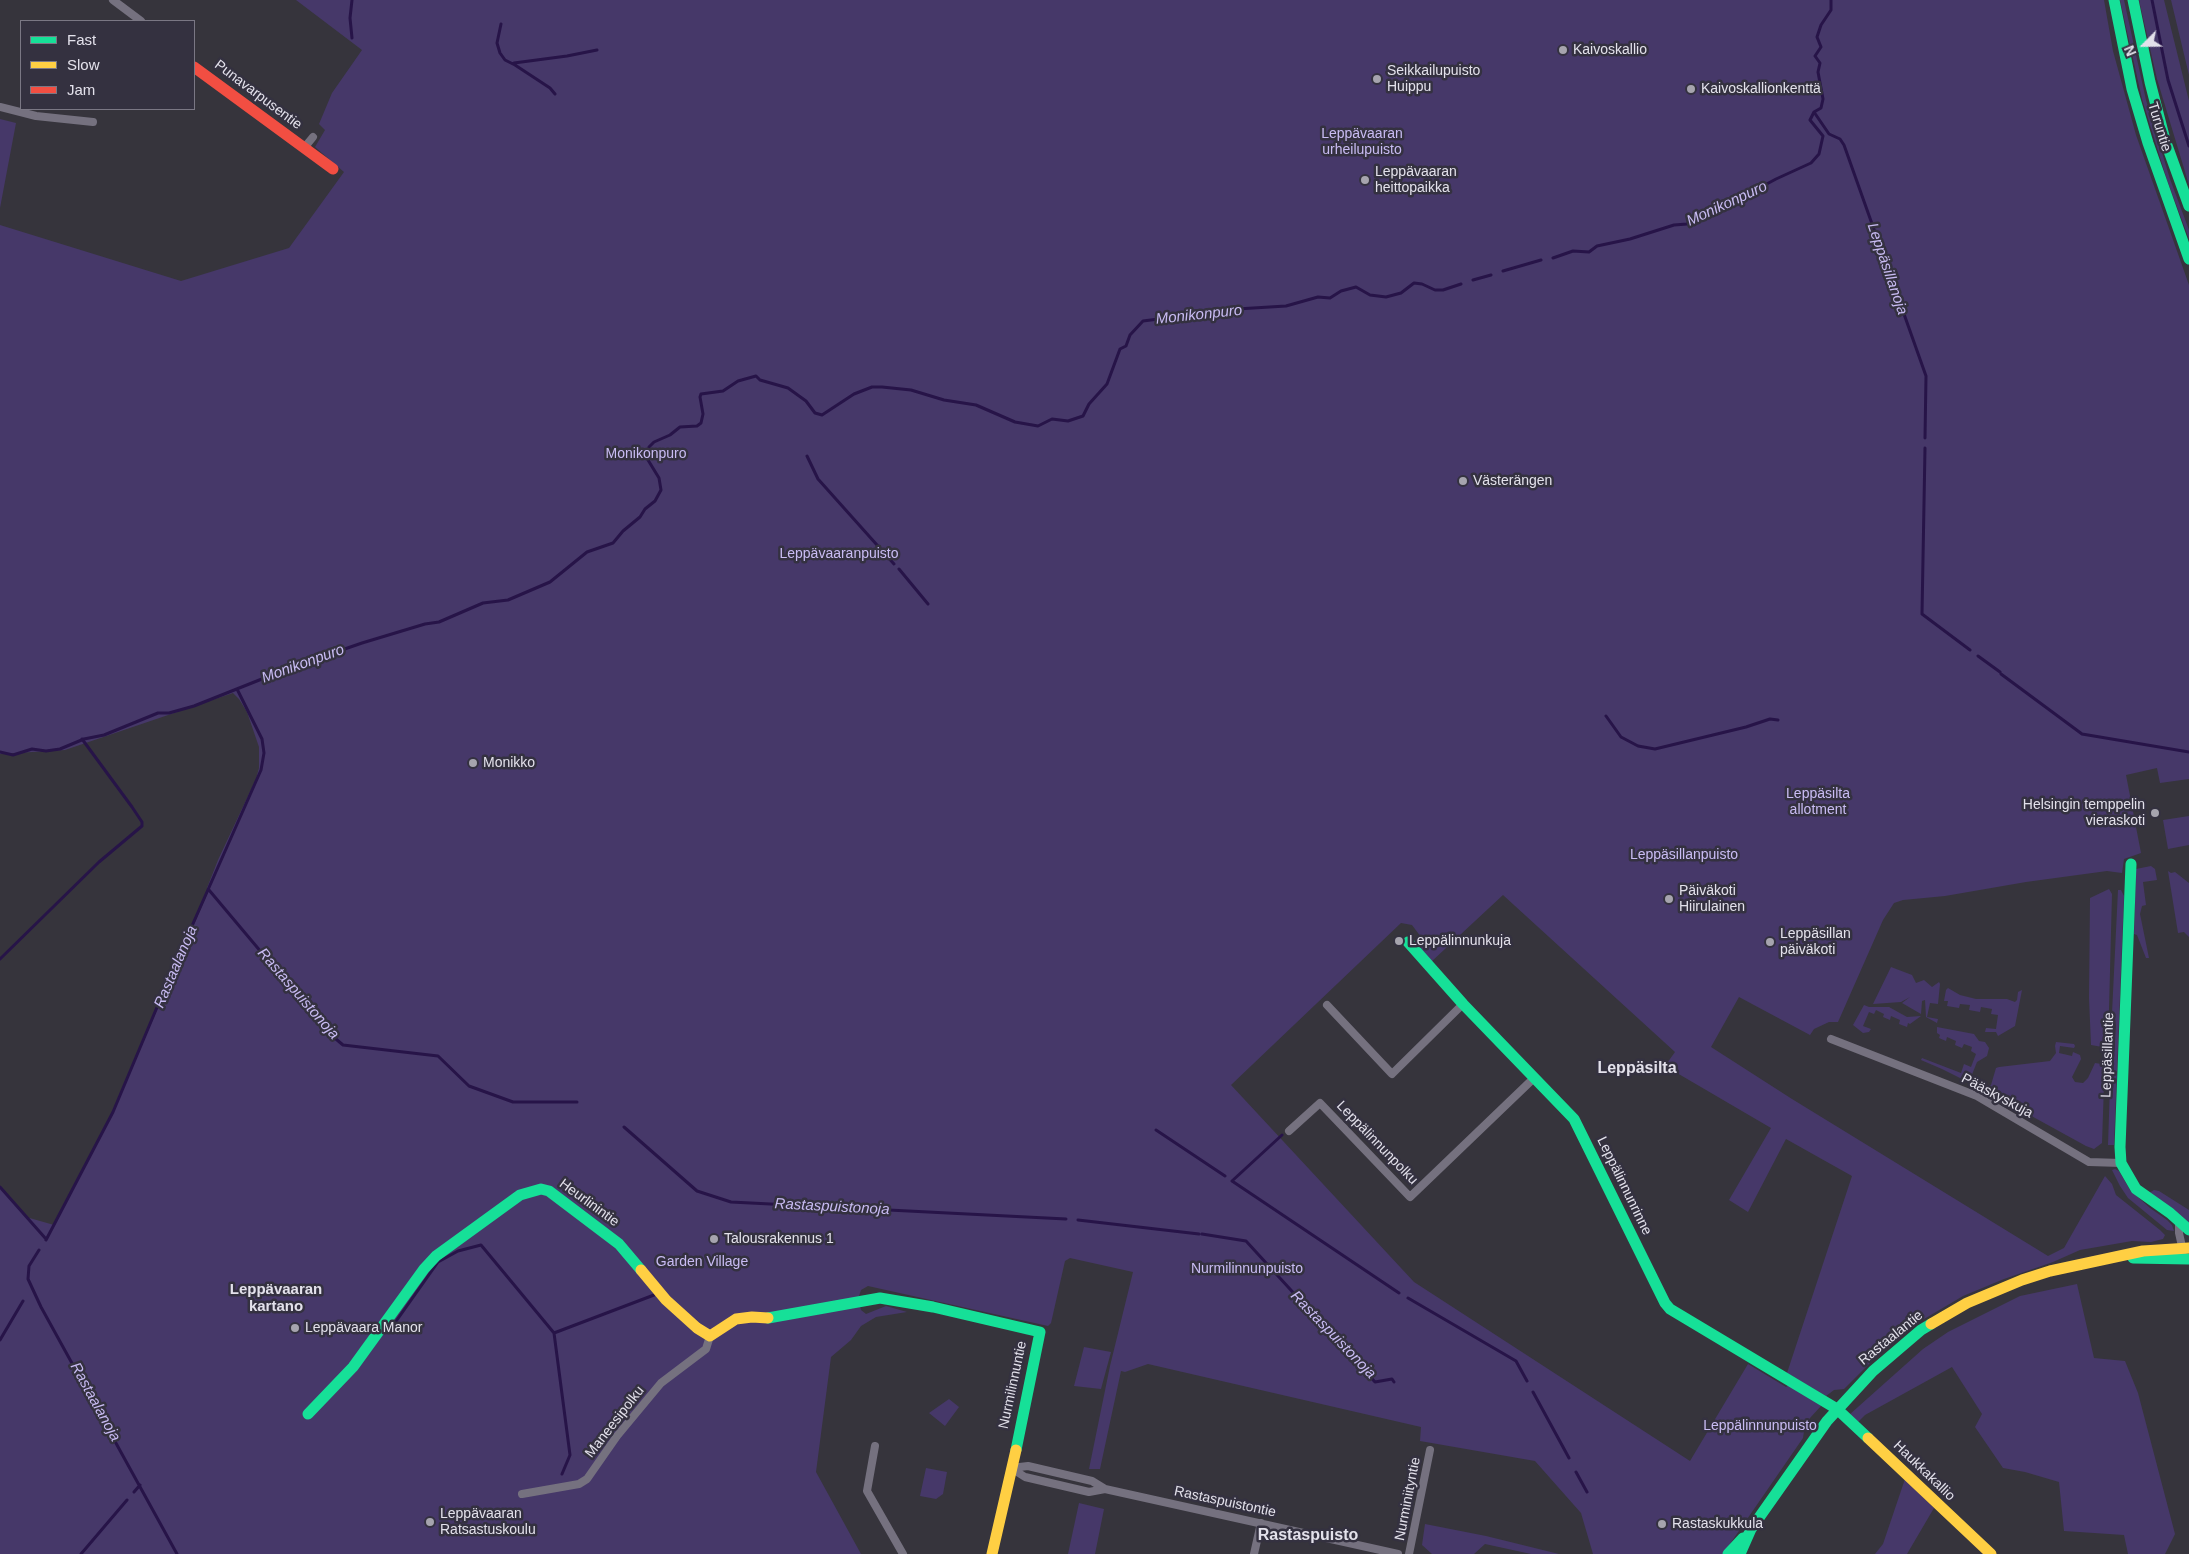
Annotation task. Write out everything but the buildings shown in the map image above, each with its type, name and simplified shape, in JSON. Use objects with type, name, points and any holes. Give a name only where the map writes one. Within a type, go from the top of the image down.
[{"type":"street","points":[[113,0],[140,20]]},
{"type":"street","name":"Turuntie","points":[[2114,0],[2132,89],[2151,152],[2189,259]]},
{"type":"street","name":"Turuntie","points":[[2133,0],[2146,64],[2165,140],[2189,206]]},
{"type":"street","name":"Punavarpusentie","points":[[195,68],[332,169]]},
{"type":"street","points":[[0,107],[36,116],[93,122]]},
{"type":"street","name":"Punavarpusentie","points":[[304,148],[313,137]]},
{"type":"street","name":"Leppäsillantie","points":[[2131,864],[2120,1147],[2121,1163],[2136,1189],[2189,1230]]},
{"type":"street","name":"Leppälinnunrinne","points":[[1408,942],[1577,1124],[1665,1303],[1670,1309],[1837,1409]]},
{"type":"street","points":[[1327,1005],[1392,1074],[1464,1004]]},
{"type":"street","name":"Pääskyskuja","points":[[1831,1039],[1977,1096],[2089,1162],[2121,1163]]},
{"type":"street","name":"Leppälinnunpolku","points":[[1289,1131],[1320,1103],[1410,1197],[1534,1078]]},
{"type":"street","name":"Heurlinintie","points":[[308,1414],[353,1367],[424,1269],[436,1256],[520,1195],[534,1190],[549,1191],[619,1244],[666,1300],[691,1323],[710,1336]]},
{"type":"street","points":[[2179,1221],[2187,1254]]},
{"type":"street","name":"Rastaalantie","points":[[1728,1554],[1751,1529],[1817,1433],[1837,1409],[1873,1371],[1921,1330],[1976,1299],[2022,1280],[2065,1267],[2113,1257],[2187,1254]]},
{"type":"street","name":"Nurmilinnuntie","points":[[710,1336],[736,1319],[752,1317],[773,1319],[872,1299],[891,1298],[1040,1332],[999,1530],[992,1554]]},
{"type":"street","name":"Maneesipolku","points":[[522,1494],[579,1484],[587,1478],[617,1436],[661,1383],[706,1349],[710,1336]]},
{"type":"street","name":"Haukkakallio","points":[[1837,1409],[1991,1554]]},
{"type":"street","points":[[875,1446],[867,1490],[903,1554]]},
{"type":"street","name":"Nurminiityntie","points":[[1409,1554],[1430,1450]]},
{"type":"street","name":"Rastaspuistontie","points":[[1011,1468],[1025,1477],[1089,1492],[1105,1489],[1398,1554]]},
{"type":"street","points":[[1254,1554],[1261,1523]]},
{"type":"street","name":"Rastaalantie","points":[[1740,1554],[1751,1529]]},
{"type":"green space","name":"Leppävaaranpuisto","points":[[296,0],[2104,0],[2113,51],[2136,135],[2189,285],[2189,779],[2160,783],[2157,768],[2126,775],[2141,853],[2124,859],[2122,873],[2107,871],[1945,896],[1903,900],[1894,903],[1883,920],[1838,1022],[1829,1022],[1814,1029],[1810,1035],[1739,997],[1711,1047],[1792,1099],[2048,1256],[2064,1248],[2105,1176],[2112,1184],[2116,1195],[2160,1230],[2165,1235],[2163,1239],[2151,1242],[2132,1241],[2080,1250],[1963,1296],[1919,1322],[1876,1357],[1844,1389],[1834,1390],[1826,1396],[1787,1373],[1852,1176],[1786,1139],[1748,1212],[1729,1200],[1771,1128],[1665,1066],[1675,1052],[1503,895],[1431,962],[1421,950],[1421,937],[1412,925],[1401,923],[1231,1085],[1414,1282],[1690,1461],[1748,1364],[1786,1387],[1789,1385],[1820,1404],[1821,1406],[1810,1418],[1803,1438],[1723,1554],[1593,1554],[1581,1513],[1535,1461],[1420,1441],[1421,1427],[1148,1364],[1125,1372],[1121,1371],[1100,1469],[1089,1469],[1110,1366],[1133,1272],[1070,1258],[1065,1261],[1051,1323],[1048,1326],[868,1286],[861,1290],[858,1299],[861,1310],[866,1314],[886,1306],[907,1312],[876,1317],[861,1326],[851,1340],[831,1357],[816,1472],[861,1554],[0,1554],[0,1187],[26,1217],[54,1225],[113,1112],[209,890],[207,888],[218,860],[256,779],[259,768],[259,747],[247,712],[233,693],[65,750],[0,754],[0,225],[181,281],[289,248],[344,172],[315,147],[325,130],[319,124],[332,93],[362,50]]},
{"type":"green space","points":[[2120,0],[2124,0],[2146,100],[2170,179],[2189,230],[2189,239],[2167,180],[2142,99]]},
{"type":"green space","points":[[2139,0],[2164,0],[2189,101],[2189,185],[2157,79]]},
{"type":"green space","points":[[2171,0],[2189,0],[2189,75]]},
{"type":"green space","points":[[0,119],[16,123],[0,208]]},
{"type":"green space","points":[[2189,816],[2189,845],[2168,849],[2163,820]]},
{"type":"green space","points":[[2151,866],[2155,869],[2157,880],[2143,882],[2146,905],[2142,906],[2140,914],[2149,958],[2146,958],[2137,935],[2134,934],[2136,869]]},
{"type":"green space","points":[[2168,871],[2171,873],[2175,872],[2189,883],[2189,937],[2184,932],[2178,933]]},
{"type":"green space","points":[[2109,889],[2112,894],[2108,1048],[2091,1045],[2089,998],[2090,898]]},
{"type":"green space","points":[[2118,890],[2121,890],[2124,896],[2114,1145],[2108,1145],[2110,1085],[2113,1075],[2116,1025],[2112,1013]]},
{"type":"green space","points":[[1891,967],[1912,975],[1916,983],[1924,980],[1932,987],[1939,982],[1938,1004],[1930,1003],[1927,1017],[1938,1019],[1937,1023],[1926,1017],[1925,1000],[1922,1001],[1921,1014],[1902,1003],[1910,997],[1901,1002],[1873,1004]]},
{"type":"green space","points":[[1948,988],[1960,995],[1976,999],[2007,999],[2015,1002],[2018,992],[2022,990],[2015,1026],[1998,1036],[1996,1032],[1985,1032],[1986,1028],[1996,1029],[1998,1015],[1991,1014],[1992,1009],[1981,1007],[1980,1012],[1969,1010],[1970,1005],[1960,1004],[1959,1008],[1947,1006],[1948,1001],[1944,1001]]},
{"type":"green space","points":[[1864,1005],[1869,1007],[1889,1007],[1907,1017],[1921,1016],[1910,1024],[1908,1023],[1907,1027],[1899,1024],[1900,1020],[1891,1016],[1890,1020],[1883,1017],[1884,1014],[1876,1010],[1874,1014],[1869,1012],[1863,1026],[1871,1029],[1869,1032],[1863,1033],[1853,1025]]},
{"type":"green space","points":[[1937,1027],[1974,1034],[1979,1041],[1985,1042],[1989,1048],[1987,1056],[1977,1062],[1971,1077],[1972,1082],[1982,1088],[1991,1085],[1996,1068],[2050,1061],[2056,1053],[2056,1042],[2074,1044],[2075,1046],[2074,1048],[2060,1046],[2059,1053],[2072,1056],[2073,1052],[2080,1055],[2081,1059],[2072,1077],[2075,1082],[2083,1083],[2088,1078],[2095,1063],[2108,1065],[2104,1085],[2102,1143],[2094,1149],[2086,1146],[1986,1091],[1921,1060],[1922,1058],[1961,1073],[1964,1064],[1971,1067],[1976,1054],[1971,1051],[1972,1047],[1964,1044],[1962,1048],[1955,1045],[1956,1041],[1947,1037],[1946,1041],[1939,1038],[1940,1035],[1937,1033]]},
{"type":"green space","points":[[2112,1170],[2119,1171],[2130,1190],[2167,1220],[2172,1225],[2174,1231],[2167,1230],[2128,1198]]},
{"type":"green space","points":[[2154,1190],[2159,1191],[2189,1210],[2189,1225],[2149,1193]]},
{"type":"green space","points":[[2077,1284],[2094,1358],[2125,1361],[2138,1393],[2175,1534],[2165,1554],[2128,1554],[2124,1535],[2064,1531],[2059,1482],[2003,1468],[1975,1427],[1982,1414],[1952,1367],[1865,1415],[1858,1422],[1849,1415],[1923,1349],[1948,1332],[2020,1296]]},
{"type":"green space","points":[[1084,1347],[1111,1352],[1101,1389],[1074,1386]]},
{"type":"green space","points":[[949,1399],[959,1407],[945,1426],[929,1413]]},
{"type":"green space","points":[[926,1468],[947,1472],[943,1494],[936,1499],[920,1496]]},
{"type":"green space","points":[[1905,1479],[1934,1508],[1907,1554],[1875,1554],[1883,1544]]},
{"type":"green space","points":[[1079,1503],[1104,1509],[1095,1554],[1068,1554]]},
{"type":"green space","points":[[1425,1524],[1486,1536],[1559,1554],[1531,1554],[1485,1544],[1474,1554],[1432,1554],[1422,1545]]},
{"type":"waterway","points":[[352,0],[350,18],[352,38]]},
{"type":"waterway","points":[[1814,112],[1821,108],[1823,99],[1818,72],[1820,63],[1815,56],[1821,47],[1817,37],[1821,25],[1831,10],[1831,0]]},
{"type":"waterway","points":[[2152,0],[2168,80],[2189,146]]},
{"type":"waterway","points":[[501,24],[497,43],[500,53],[505,60],[550,88],[555,94]]},
{"type":"waterway","points":[[514,63],[597,50]]},
{"type":"waterway","name":"Leppäsillanoja","points":[[1814,112],[1829,134],[1840,139],[1844,145],[1926,376],[1925,438]]},
{"type":"waterway","name":"Monikonpuro","points":[[1553,258],[1573,251],[1589,252],[1597,246],[1630,239],[1674,225],[1687,224],[1702,213],[1737,200],[1811,163],[1819,154],[1823,136],[1810,120],[1814,112]]},
{"type":"waterway","name":"Monikonpuro","points":[[1503,271],[1541,260]]},
{"type":"waterway","name":"Monikonpuro","points":[[1473,280],[1491,275]]},
{"type":"waterway","name":"Monikonpuro","points":[[0,752],[13,755],[32,749],[46,751],[60,749],[84,739],[104,735],[158,713],[169,713],[194,706],[287,669],[362,643],[425,624],[439,622],[483,603],[508,600],[550,582],[587,552],[613,543],[655,501],[661,490],[659,478],[648,460],[649,447],[680,427],[697,426],[701,423],[703,414],[701,394],[723,391],[738,381],[756,376],[760,380],[788,388],[806,401],[815,413],[822,415],[854,394],[872,387],[882,387],[911,390],[944,400],[976,405],[1015,422],[1038,426],[1052,419],[1068,421],[1083,416],[1089,404],[1107,384],[1120,349],[1126,346],[1130,335],[1143,321],[1237,309],[1286,306],[1318,297],[1330,298],[1341,291],[1356,287],[1370,295],[1386,297],[1401,293],[1414,283],[1422,284],[1435,290],[1443,290],[1461,284]]},
{"type":"waterway","name":"Leppäsillanoja","points":[[1925,448],[1922,614],[1970,650]]},
{"type":"waterway","points":[[807,456],[818,479],[894,564]]},
{"type":"waterway","points":[[899,569],[928,604]]},
{"type":"waterway","name":"Leppäsillanoja","points":[[1978,656],[2000,672]]},
{"type":"waterway","name":"Leppäsillanoja","points":[[2001,674],[2082,734],[2189,752]]},
{"type":"waterway","name":"Rastaalanoja","points":[[46,1240],[113,1112],[176,962],[261,770],[264,753],[262,739],[237,689]]},
{"type":"waterway","points":[[1606,716],[1621,737],[1638,746],[1655,749],[1746,727],[1770,719],[1778,720]]},
{"type":"waterway","points":[[0,959],[99,862],[142,826],[142,822],[132,807],[82,739]]},
{"type":"waterway","name":"Rastaspuistonoja","points":[[209,890],[330,1034],[343,1045],[438,1056],[469,1086],[513,1102],[577,1102]]},
{"type":"waterway","name":"Rastaspuistonoja","points":[[624,1127],[697,1191],[731,1202],[1066,1219]]},
{"type":"waterway","points":[[1156,1130],[1225,1176]]},
{"type":"waterway","points":[[1232,1181],[1282,1135]]},
{"type":"waterway","points":[[1232,1181],[1399,1293]]},
{"type":"waterway","points":[[0,1187],[46,1239]]},
{"type":"waterway","name":"Rastaspuistonoja","points":[[1078,1220],[1199,1234]]},
{"type":"waterway","name":"Rastaspuistonoja","points":[[1202,1234],[1246,1241],[1375,1382],[1392,1379],[1394,1382]]},
{"type":"waterway","points":[[392,1327],[438,1262],[458,1251],[481,1245],[554,1333],[570,1455],[562,1474]]},
{"type":"waterway","name":"Rastaalanoja","points":[[39,1250],[29,1266],[28,1279],[41,1307],[177,1554]]},
{"type":"waterway","points":[[554,1333],[654,1295]]},
{"type":"waterway","points":[[1408,1298],[1516,1361],[1527,1381]]},
{"type":"waterway","points":[[0,1340],[23,1301]]},
{"type":"waterway","points":[[1533,1392],[1569,1458]]},
{"type":"waterway","points":[[1576,1472],[1587,1492]]},
{"type":"waterway","name":"Rastaalanoja","points":[[134,1492],[140,1485]]},
{"type":"waterway","points":[[81,1554],[127,1500]]},
{"type":"traffic: fast","points":[[2114,0],[2132,89],[2148,143],[2189,259]]},
{"type":"traffic: fast","points":[[2133,0],[2150,82],[2165,140],[2189,206]]},
{"type":"traffic: fast","points":[[2131,864],[2120,1147],[2121,1163],[2136,1189],[2170,1213],[2189,1230]]},
{"type":"traffic: fast","points":[[1408,942],[1463,1004],[1574,1119],[1665,1303],[1670,1309],[1837,1409],[1868,1438]]},
{"type":"traffic: fast","points":[[308,1414],[353,1367],[424,1269],[436,1256],[520,1195],[541,1189],[549,1191],[619,1244],[641,1270]]},
{"type":"traffic: fast","points":[[2133,1258],[2189,1259]]},
{"type":"traffic: fast","points":[[768,1318],[880,1298],[933,1307],[1040,1332],[1016,1450]]},
{"type":"traffic: fast","points":[[1740,1554],[1751,1529],[1827,1421],[1873,1371],[1921,1330],[1931,1324]]},
{"type":"traffic: fast","points":[[1728,1554],[1743,1538]]},
{"type":"traffic: slow","points":[[1931,1324],[1967,1303],[2022,1280],[2050,1271],[2143,1251],[2189,1248]]},
{"type":"traffic: slow","points":[[641,1270],[666,1300],[697,1328],[710,1336],[736,1319],[768,1318]]},
{"type":"traffic: slow","points":[[1868,1438],[1991,1554]]},
{"type":"traffic: slow","points":[[992,1554],[1016,1450]]},
{"type":"traffic: jam","points":[[195,68],[333,169]]},
{"type":"place","name":"Kaivoskallio","points":[[1563,50]]},
{"type":"place","name":"Seikkailupuisto Huippu","points":[[1377,79]]},
{"type":"place","name":"Kaivoskallionkenttä","points":[[1691,89]]},
{"type":"place","name":"Leppävaaran heittopaikka","points":[[1365,180]]},
{"type":"place","name":"Västerängen","points":[[1463,481]]},
{"type":"place","name":"Monikko","points":[[473,763]]},
{"type":"place","name":"Helsingin temppelin vieraskoti","points":[[2155,813]]},
{"type":"place","name":"Päiväkoti Hiirulainen","points":[[1669,899]]},
{"type":"place","name":"Leppälinnunkuja","points":[[1399,941]]},
{"type":"place","name":"Leppäsillan päiväkoti","points":[[1770,942]]},
{"type":"place","name":"Talousrakennus 1","points":[[714,1239]]},
{"type":"place","name":"Leppävaara Manor","points":[[295,1328]]},
{"type":"place","name":"Leppävaaran Ratsastuskoulu","points":[[430,1522]]},
{"type":"place","name":"Rastaskukkula","points":[[1662,1524]]},
{"type":"district","name":"Leppäsilta","points":[[1637,1069]]},
{"type":"district","name":"Leppävaaran kartano","points":[[276,1298]]},
{"type":"district","name":"Rastaspuisto","points":[[1308,1536]]},
{"type":"park label","name":"Leppävaaran urheilupuisto","points":[[1362,142]]},
{"type":"park label","name":"Leppäsilta allotment","points":[[1818,802]]},
{"type":"park label","name":"Leppäsillanpuisto","points":[[1684,855]]},
{"type":"park label","name":"Garden Village","points":[[702,1262]]},
{"type":"park label","name":"Nurmilinnunpuisto","points":[[1247,1269]]},
{"type":"park label","name":"Leppälinnunpuisto","points":[[1760,1426]]}]
